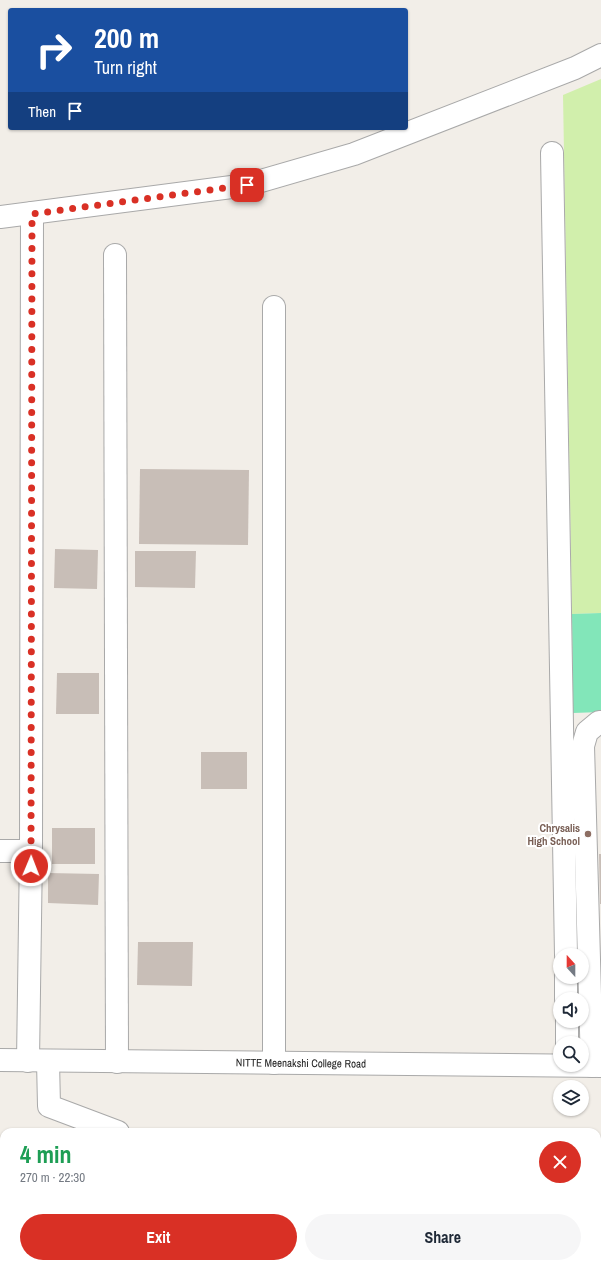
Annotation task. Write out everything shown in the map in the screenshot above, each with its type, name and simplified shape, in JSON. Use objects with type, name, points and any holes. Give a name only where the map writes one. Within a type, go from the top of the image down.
[{"type":"street","points":[[0,217],[247,185],[354,154],[574,68],[601,55]]},
{"type":"street","points":[[552,153],[566,948]]},
{"type":"street","points":[[32,214],[31,851],[38,1061],[49,1106],[107,1128]]},
{"type":"street","points":[[115,255],[117,1062]]},
{"type":"street","points":[[274,307],[274,1063]]},
{"type":"street","points":[[597,1066],[583,746],[588,732],[599,722],[601,722]]},
{"type":"street","points":[[0,851],[31,851]]},
{"type":"street","name":"NITTE Meenakshi College Road","points":[[0,1060],[553,1066]]},
{"type":"green space","points":[[601,79],[601,613],[572,614],[563,95]]},
{"type":"green space","points":[[601,613],[601,712],[573,713],[572,614]]},
{"type":"building","points":[[140,469],[249,470],[248,545],[139,544]]},
{"type":"building","points":[[55,549],[98,550],[97,589],[54,588]]},
{"type":"building","points":[[135,551],[196,551],[195,588],[135,587]]},
{"type":"building","points":[[57,673],[99,673],[99,714],[56,714]]},
{"type":"building","points":[[201,752],[247,752],[247,789],[201,789]]},
{"type":"building","points":[[52,828],[95,828],[95,864],[52,864]]},
{"type":"building","points":[[599,854],[601,854],[601,904],[600,904]]},
{"type":"building","points":[[48,873],[99,874],[98,905],[48,903]]},
{"type":"building","points":[[138,942],[193,942],[192,986],[137,985]]},
{"type":"place","name":"Chrysalis High School","points":[[588,834]]},
{"type":"route","points":[[31,866],[32,214],[247,185]]}]
